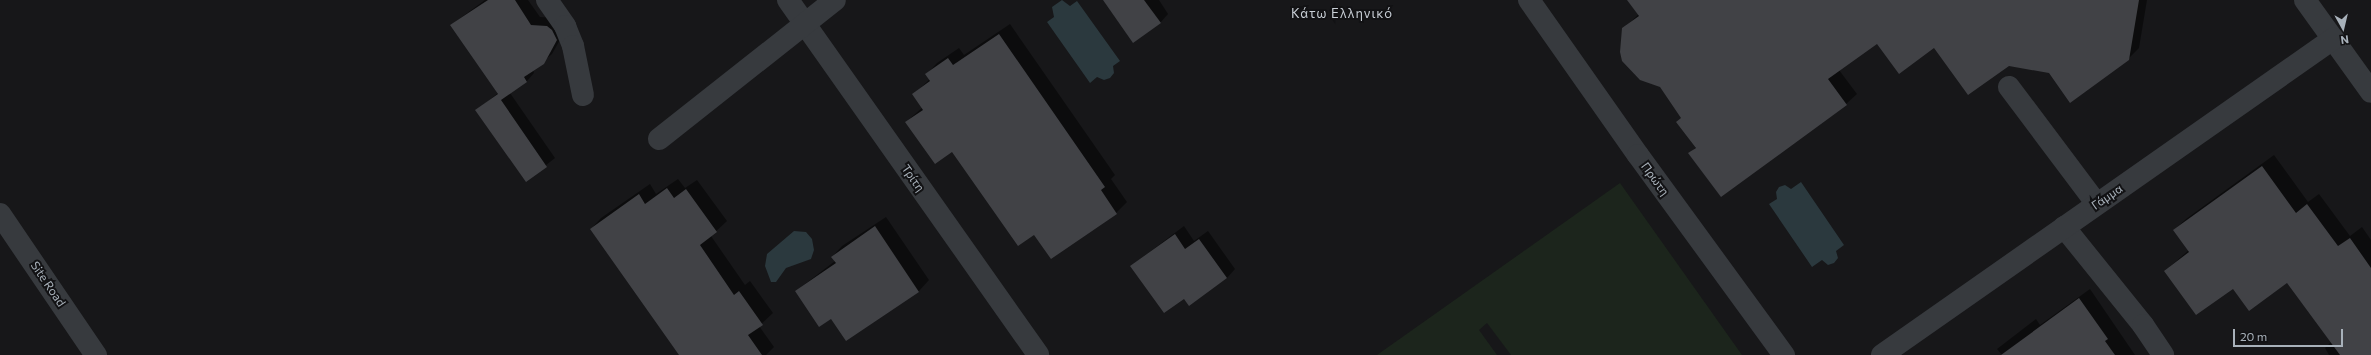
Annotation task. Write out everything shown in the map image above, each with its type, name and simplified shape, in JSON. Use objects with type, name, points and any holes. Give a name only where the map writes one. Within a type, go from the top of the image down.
[{"type":"street","points":[[547,0],[565,26],[573,46],[583,95]]},
{"type":"street","name":"Τρίτη","points":[[788,0],[1038,355]]},
{"type":"street","points":[[659,139],[804,22],[835,0]]},
{"type":"street","name":"Πρώτη","points":[[1529,0],[1638,155],[1784,355]]},
{"type":"street","points":[[2305,0],[2371,92]]},
{"type":"street","name":"Γάμμα","points":[[1882,355],[2333,39]]},
{"type":"street","points":[[2009,87],[2097,204]]},
{"type":"street","name":"Site Road","points":[[0,214],[96,355]]},
{"type":"street","points":[[2064,227],[2143,326],[2163,355]]},
{"type":"shaded area","points":[[1062,0],[1070,6],[1077,1],[1120,61],[1113,66],[1114,73],[1110,78],[1104,80],[1097,77],[1090,83],[1047,22],[1054,17],[1052,7]]},
{"type":"shaded area","points":[[1801,182],[1844,245],[1836,251],[1838,258],[1834,263],[1828,265],[1822,260],[1812,267],[1769,204],[1777,199],[1776,192],[1779,187],[1785,185],[1791,189]]},
{"type":"shaded area","points":[[1620,183],[1742,355],[1511,355],[1487,323],[1479,330],[1497,355],[1377,355]]},
{"type":"shaded area","points":[[794,231],[806,232],[812,239],[814,250],[811,259],[786,268],[776,282],[771,282],[765,266],[767,254]]},
{"type":"building","points":[[488,0],[515,0],[531,25],[547,26],[552,30],[557,40],[544,64],[524,77],[527,82],[501,100],[547,167],[526,182],[475,110],[498,94],[450,25]]},
{"type":"building","points":[[1103,0],[1144,0],[1161,23],[1133,43]]},
{"type":"building","points":[[1627,0],[2139,0],[2129,60],[2070,103],[2049,73],[2009,66],[1968,95],[1934,48],[1899,74],[1877,44],[1828,79],[1847,105],[1721,197],[1688,153],[1696,148],[1676,122],[1681,118],[1660,87],[1640,80],[1622,61],[1620,52],[1622,28],[1639,16]]},
{"type":"building","points":[[999,34],[1105,187],[1101,190],[1117,214],[1051,259],[1034,235],[1018,246],[952,152],[935,164],[905,122],[923,110],[912,94],[930,81],[925,74],[948,58],[953,65]]},
{"type":"building","points":[[2262,166],[2296,213],[2307,204],[2338,246],[2350,238],[2371,268],[2371,355],[2340,355],[2287,283],[2249,311],[2233,289],[2196,315],[2164,271],[2189,252],[2173,230]]},
{"type":"building","points":[[667,188],[674,198],[686,189],[717,232],[700,245],[734,295],[739,291],[763,325],[748,335],[762,355],[679,355],[590,229],[639,194],[645,204]]},
{"type":"building","points":[[875,226],[919,292],[846,341],[831,319],[819,327],[795,291],[836,263],[831,257]]},
{"type":"building","points":[[1175,234],[1185,249],[1199,239],[1227,278],[1189,306],[1184,299],[1164,313],[1130,266]]},
{"type":"building","points":[[2079,298],[2108,339],[2105,341],[2115,355],[2001,355]]},
{"type":"district","name":"Κάτω Ελληνικό","points":[[1342,13]]}]
